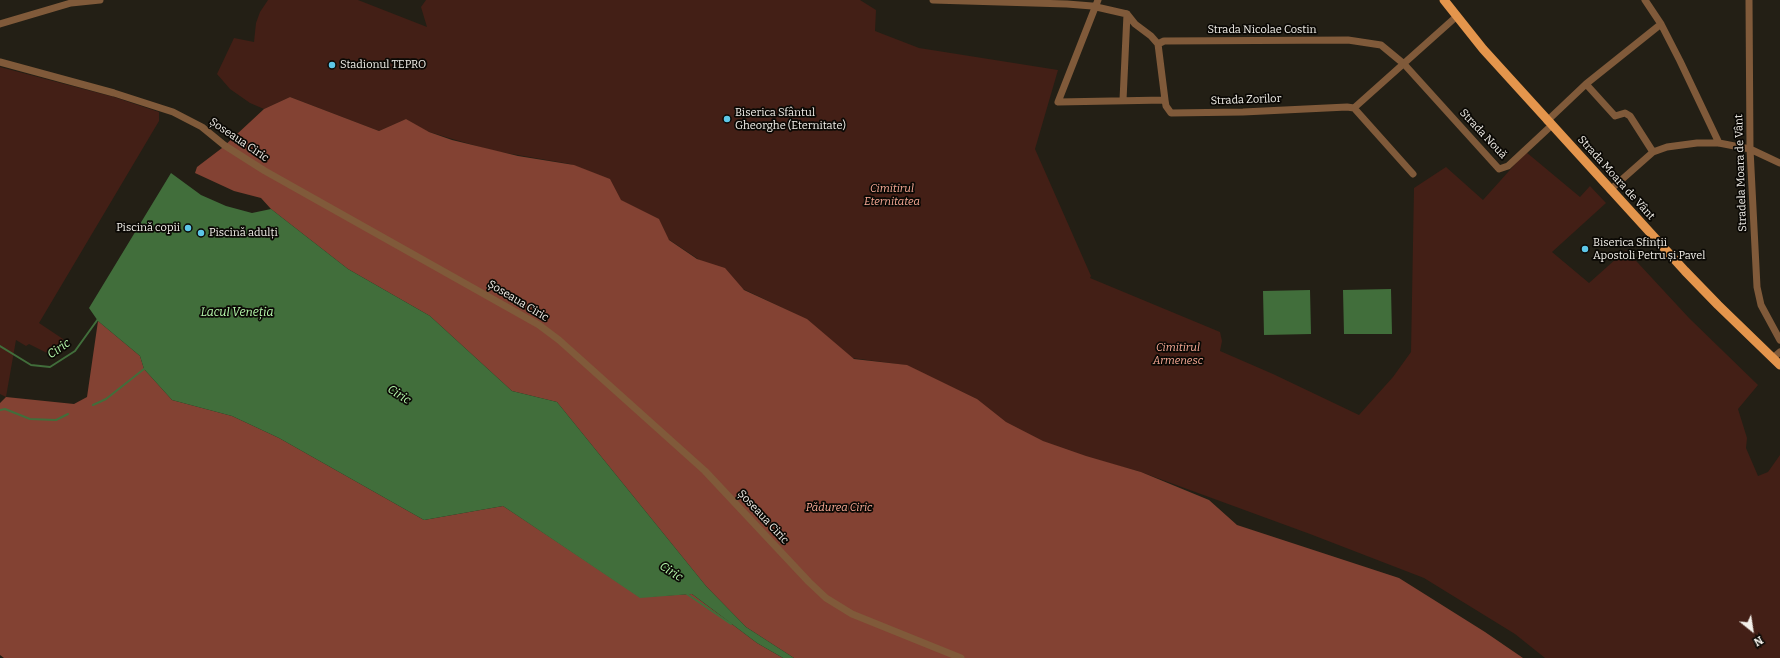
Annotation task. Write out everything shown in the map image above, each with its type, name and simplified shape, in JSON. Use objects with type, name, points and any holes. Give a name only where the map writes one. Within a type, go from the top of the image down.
[{"type":"main road","name":"Strada Moara de Vânt","points":[[1444,0],[1483,49],[1610,190],[1718,305],[1777,355],[1780,365]]},
{"type":"street","points":[[0,24],[71,3],[100,0]]},
{"type":"street","points":[[933,0],[1055,3],[1096,8],[1127,14],[1135,24],[1151,36],[1158,44],[1165,100],[1058,102],[1096,8],[1098,0]]},
{"type":"street","points":[[1645,0],[1661,24],[1719,143]]},
{"type":"street","name":"Stradela Moara de Vânt","points":[[1749,0],[1750,149],[1758,298],[1780,340]]},
{"type":"street","points":[[1123,100],[1127,14]]},
{"type":"street","points":[[1413,174],[1354,108],[1457,16]]},
{"type":"street","points":[[1549,123],[1586,84],[1661,24]]},
{"type":"street","name":"Strada Nicolae Costin","points":[[1158,44],[1164,41],[1348,40],[1381,45],[1404,64]]},
{"type":"street","name":"Șoseaua Ciric","points":[[0,62],[114,93],[173,112],[202,127],[224,145],[265,171],[539,325],[559,340],[705,471],[809,582],[826,598],[852,614],[961,658]]},
{"type":"street","name":"Strada Nouă","points":[[1404,64],[1499,169],[1508,166],[1549,123]]},
{"type":"street","points":[[1586,84],[1615,116],[1625,113],[1630,116],[1653,152]]},
{"type":"street","name":"Strada Zorilor","points":[[1165,100],[1166,106],[1171,113],[1354,108]]},
{"type":"street","points":[[1610,190],[1653,152],[1667,147],[1698,143],[1719,143],[1750,149],[1780,163]]},
{"type":"green space","points":[[268,0],[358,0],[427,27],[421,7],[426,0],[860,0],[876,10],[875,31],[919,48],[1058,70],[1035,149],[1091,276],[1090,278],[1220,332],[1222,341],[1220,351],[1273,374],[1359,415],[1393,377],[1411,352],[1414,188],[1446,167],[1483,200],[1526,152],[1580,197],[1590,186],[1606,203],[1552,252],[1589,283],[1626,250],[1689,318],[1758,385],[1738,409],[1747,438],[1746,448],[1758,476],[1768,472],[1780,455],[1780,658],[1545,658],[1515,634],[1424,578],[1310,534],[1138,471],[1082,456],[1039,440],[1004,422],[975,398],[905,365],[852,358],[806,319],[743,289],[668,239],[659,220],[620,200],[608,179],[570,164],[494,151],[449,138],[426,131],[406,119],[379,131],[290,97],[264,109],[250,103],[230,89],[217,74],[234,38],[254,42],[256,23],[260,12]]},
{"type":"green space","points":[[0,67],[114,97],[159,112],[159,121],[39,323],[63,339],[64,344],[60,350],[47,353],[29,344],[26,346],[16,340],[6,397],[0,394]]},
{"type":"green space","name":"Pădurea Ciric","points":[[290,97],[379,131],[406,119],[429,132],[452,140],[518,156],[574,165],[610,179],[621,200],[659,219],[669,240],[697,259],[725,268],[744,290],[807,319],[854,359],[907,365],[977,399],[1006,422],[1043,441],[1086,456],[1141,472],[1209,500],[1237,525],[1399,578],[1485,632],[1523,658],[794,658],[746,627],[706,586],[557,402],[512,391],[430,316],[348,269],[271,209],[261,198],[234,191],[195,173],[197,167],[222,148],[264,109]]},
{"type":"green space","points":[[98,321],[140,356],[144,369],[172,400],[232,416],[279,438],[424,520],[503,506],[640,597],[692,594],[757,643],[783,658],[4,658],[0,655],[0,403],[6,397],[74,404],[87,397]]},
{"type":"water","name":"Lacul Veneția","points":[[171,173],[201,195],[226,206],[252,213],[271,209],[348,269],[430,316],[512,391],[557,402],[706,586],[746,627],[794,658],[783,658],[757,643],[692,594],[640,598],[503,506],[424,520],[279,438],[232,416],[172,400],[144,369],[140,356],[98,321],[89,308]]},
{"type":"water","points":[[1391,289],[1392,334],[1344,334],[1343,290]]},
{"type":"water","points":[[1310,290],[1311,334],[1264,335],[1263,291]]},
{"type":"waterway","name":"Ciric","points":[[0,346],[31,365],[50,367],[75,351],[98,319]]},
{"type":"waterway","points":[[93,405],[106,399],[144,369]]},
{"type":"waterway","points":[[0,410],[5,409],[30,419],[56,420],[68,414]]},
{"type":"waterway","name":"Ciric","points":[[687,594],[731,624]]},
{"type":"place","name":"Stadionul TEPRO","points":[[332,65]]},
{"type":"place","name":"Biserica Sfântul Gheorghe (Eternitate)","points":[[727,119]]},
{"type":"place","name":"Piscină copii","points":[[188,228]]},
{"type":"place","name":"Piscină adulți","points":[[201,233]]},
{"type":"place","name":"Biserica Sfinții Apostoli Petru și Pavel","points":[[1585,249]]},
{"type":"park label","name":"Cimitirul Eternitatea","points":[[892,195]]},
{"type":"park label","name":"Cimitirul Armenesc","points":[[1178,354]]}]
